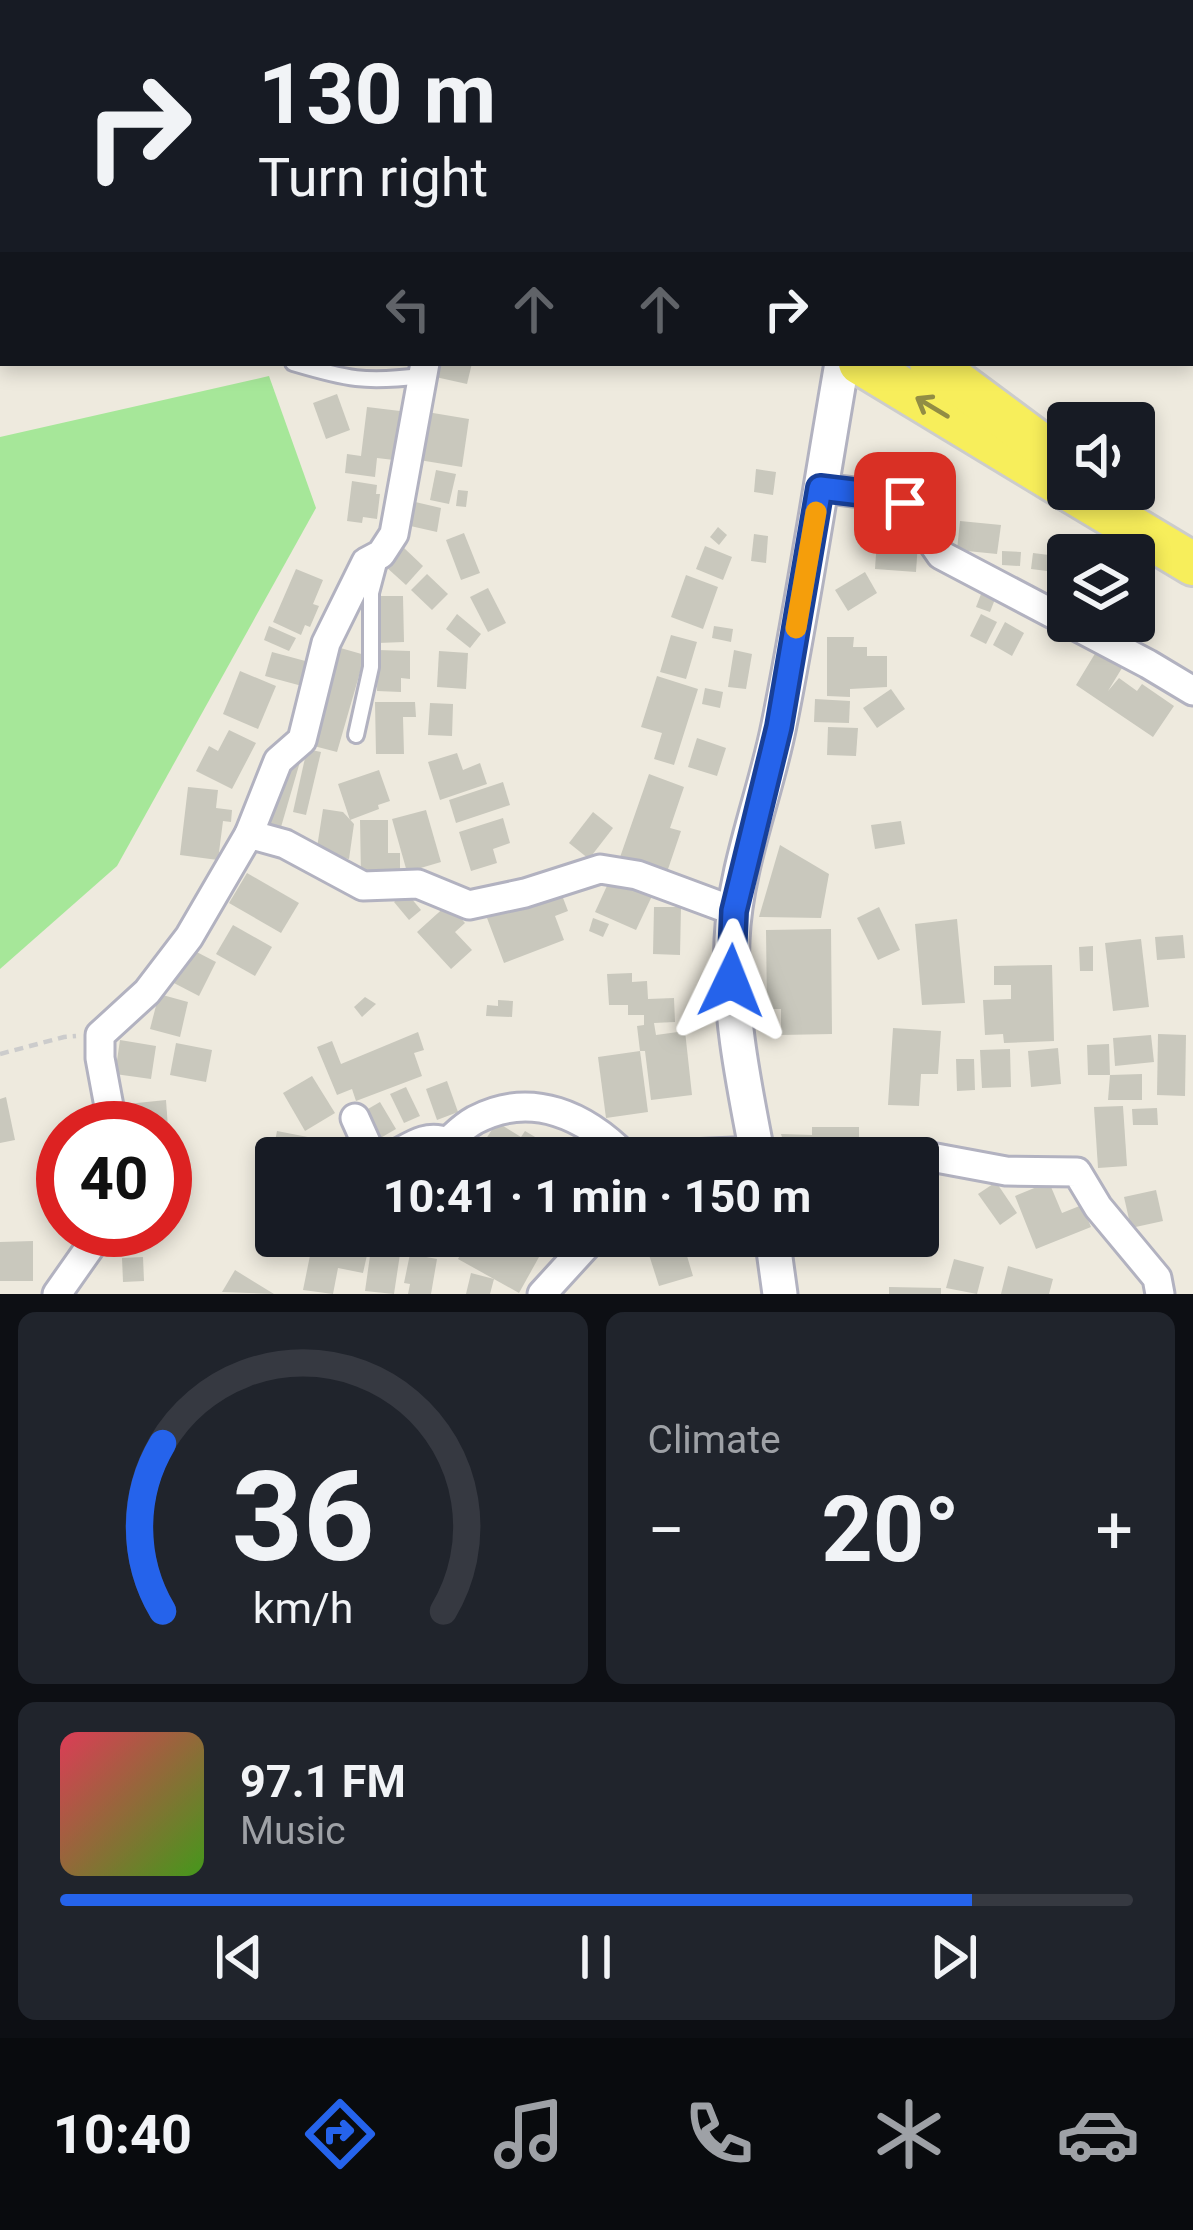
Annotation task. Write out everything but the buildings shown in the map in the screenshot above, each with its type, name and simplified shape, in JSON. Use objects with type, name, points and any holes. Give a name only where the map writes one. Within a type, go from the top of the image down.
[{"type":"main road","points":[[865,366],[1047,476]]},
{"type":"main road","points":[[935,366],[1047,449]]},
{"type":"main road","points":[[1104,510],[1193,561]]},
{"type":"main road","points":[[1127,510],[1193,561]]},
{"type":"street","points":[[754,1137],[734,1027],[734,911],[779,727],[841,366]]},
{"type":"street","points":[[108,1101],[100,1035],[147,992],[190,937],[249,834],[278,760],[302,740],[326,643],[366,562],[381,554],[394,534],[423,370]]},
{"type":"street","points":[[820,488],[905,503],[941,555],[1193,691]]},
{"type":"street","points":[[249,834],[285,844],[363,886],[418,884],[470,905],[600,869],[637,874],[734,911]]},
{"type":"street","points":[[455,1137],[475,1120],[530,1107],[573,1117],[603,1137]]},
{"type":"street","points":[[355,1118],[364,1137]]},
{"type":"street","points":[[939,1159],[1006,1171],[1077,1172],[1098,1207],[1157,1278],[1160,1294]]},
{"type":"street","points":[[57,1294],[82,1257]]},
{"type":"street","points":[[542,1294],[576,1257]]},
{"type":"street","points":[[775,1257],[780,1294]]},
{"type":"lane","points":[[303,366],[376,382],[423,370]]},
{"type":"lane","points":[[356,735],[371,667],[371,593],[381,554]]},
{"type":"path","points":[[0,1054],[64,1036],[100,1035]]},
{"type":"green space","points":[[269,376],[316,508],[117,866],[0,969],[0,437]]},
{"type":"slow traffic","points":[[796,628],[816,512]]},
{"type":"route","points":[[731,981],[734,911],[779,727],[820,488],[905,503]]}]
